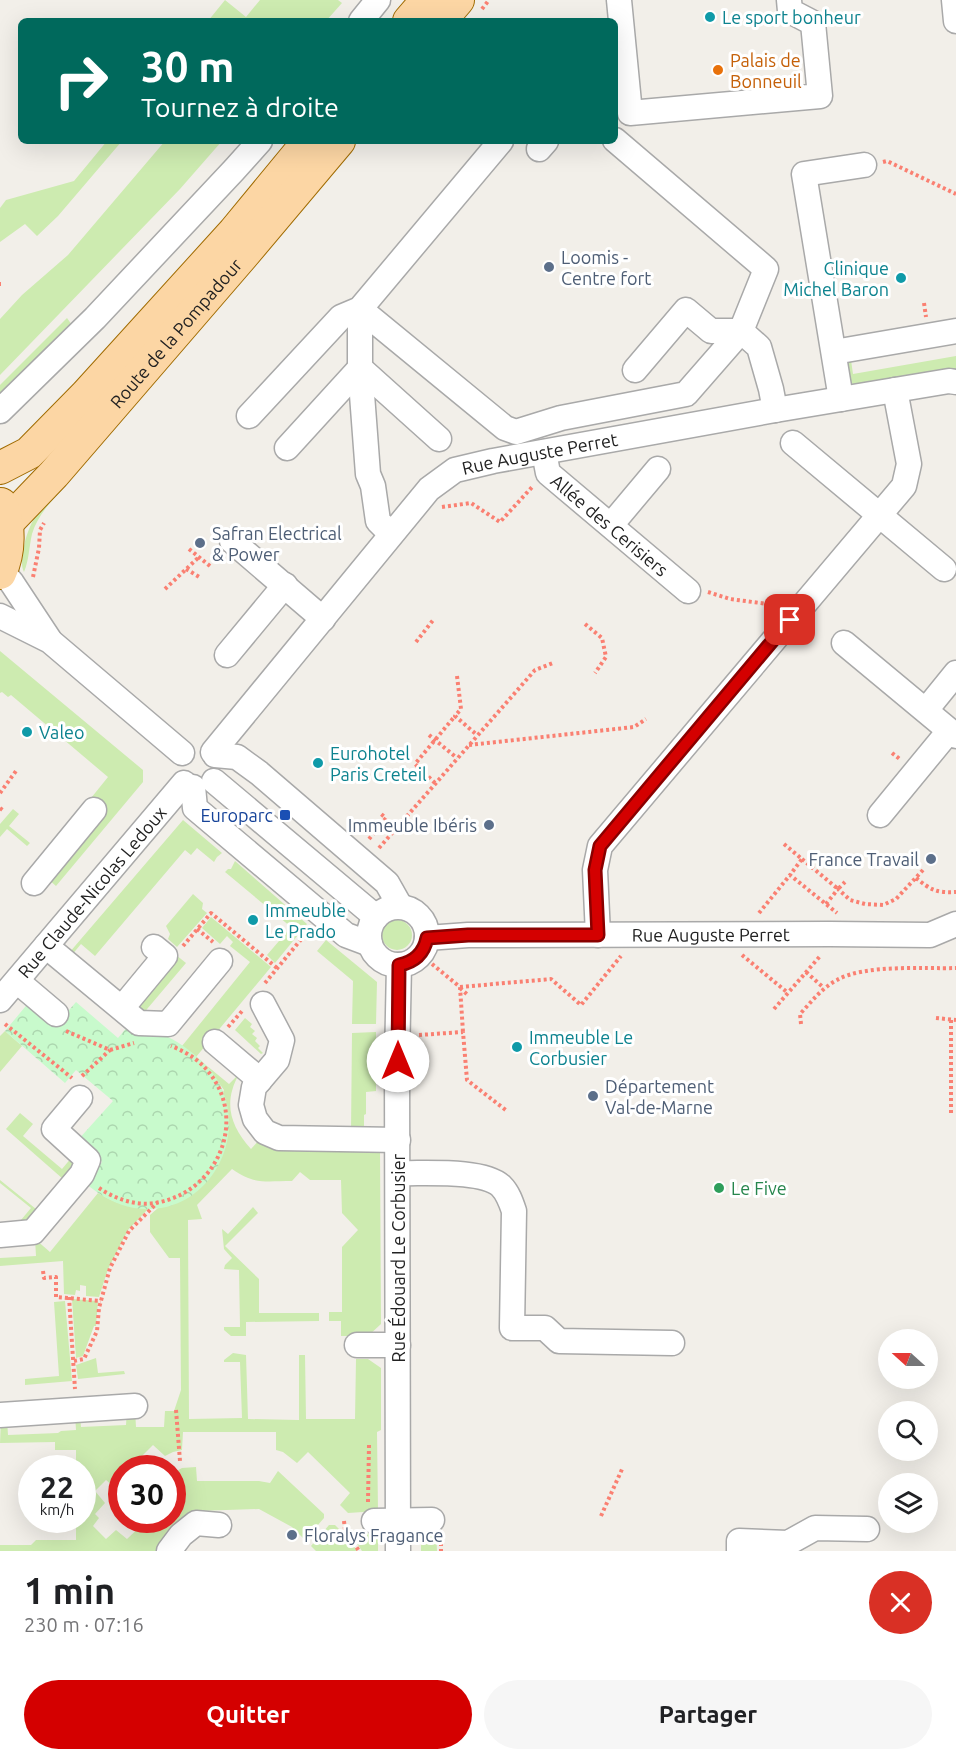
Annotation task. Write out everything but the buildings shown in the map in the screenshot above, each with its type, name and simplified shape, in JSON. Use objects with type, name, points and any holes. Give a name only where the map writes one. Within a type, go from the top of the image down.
[{"type":"main road","points":[[412,18],[427,0]]},
{"type":"main road","points":[[443,18],[458,0]]},
{"type":"main road","name":"Route de la Pompadour","points":[[0,468],[28,453],[86,395],[234,231],[306,144]]},
{"type":"main road","name":"Route de la Pompadour","points":[[4,513],[54,474],[336,144]]},
{"type":"main road","points":[[1,572],[7,551],[4,513]]},
{"type":"street","points":[[363,18],[378,0]]},
{"type":"street","points":[[619,0],[630,113],[820,96],[813,23],[790,11],[789,0]]},
{"type":"street","points":[[954,0],[956,21]]},
{"type":"street","points":[[360,309],[505,428],[516,432],[561,418],[686,394],[741,331],[766,269],[618,143]]},
{"type":"street","points":[[0,411],[103,309],[257,144]]},
{"type":"street","points":[[249,416],[341,317],[360,309],[498,144]]},
{"type":"street","points":[[841,399],[804,174],[864,165]]},
{"type":"street","points":[[360,309],[360,368],[368,474],[374,486],[378,521],[387,539]]},
{"type":"street","points":[[635,370],[686,310],[711,331],[741,331],[759,347],[775,410]]},
{"type":"street","points":[[834,352],[956,331]]},
{"type":"street","points":[[360,368],[439,439]]},
{"type":"street","points":[[287,448],[360,368]]},
{"type":"street","name":"Rue Auguste Perret","points":[[214,754],[429,489],[455,470],[514,457],[545,459],[775,410],[949,381],[956,382]]},
{"type":"street","points":[[598,935],[595,870],[600,846],[904,486],[909,464],[895,390]]},
{"type":"street","points":[[793,443],[944,569]]},
{"type":"street","name":"Allée des Cerisiers","points":[[545,459],[548,473],[686,589]]},
{"type":"street","points":[[611,525],[658,469]]},
{"type":"street","points":[[232,541],[323,619]]},
{"type":"street","points":[[1,572],[12,583],[50,641]]},
{"type":"street","points":[[227,655],[285,585]]},
{"type":"street","points":[[0,616],[50,641],[182,753]]},
{"type":"street","points":[[844,643],[952,734],[880,815]]},
{"type":"street","points":[[926,711],[956,674]]},
{"type":"street","points":[[197,784],[218,771],[218,760],[208,748],[194,746],[182,753],[177,772],[197,784],[376,917]]},
{"type":"street","points":[[214,754],[237,757],[259,774],[387,883],[400,906]]},
{"type":"street","points":[[197,784],[195,808],[346,935],[370,944]]},
{"type":"street","name":"Rue Claude-Nicolas Ledoux","points":[[0,1000],[46,946],[197,784]]},
{"type":"street","points":[[34,883],[94,810]]},
{"type":"street","points":[[400,906],[417,913],[423,920],[427,938],[425,946],[415,959],[399,965],[381,960],[374,953],[369,934],[376,917],[391,907],[400,906]]},
{"type":"street","name":"Rue Auguste Perret","points":[[427,938],[468,935],[930,935],[956,924]]},
{"type":"street","points":[[46,946],[139,1023],[168,1024],[220,962]]},
{"type":"street","points":[[122,1008],[165,956],[154,947]]},
{"type":"street","name":"Rue Édouard Le Corbusier","points":[[398,1551],[399,965]]},
{"type":"street","points":[[17,981],[58,1022]]},
{"type":"street","points":[[263,1005],[282,1040],[277,1060],[254,1087],[251,1105],[255,1119],[265,1132],[279,1138],[398,1140]]},
{"type":"street","points":[[215,1042],[260,1080]]},
{"type":"street","points":[[0,1235],[33,1232],[82,1174],[88,1160],[54,1129],[80,1098]]},
{"type":"street","points":[[398,1173],[476,1175],[501,1186],[509,1197],[514,1211],[512,1328],[545,1328],[559,1341],[672,1342]]},
{"type":"street","points":[[357,1345],[398,1345]]},
{"type":"street","points":[[0,1415],[135,1406]]},
{"type":"street","points":[[371,1516],[399,1521],[432,1520]]},
{"type":"street","points":[[169,1551],[181,1536],[196,1524],[219,1525]]},
{"type":"street","points":[[739,1551],[739,1541],[788,1543],[815,1528],[867,1529]]},
{"type":"path","points":[[864,165],[887,161],[956,194]]},
{"type":"path","points":[[441,507],[471,503],[500,522],[539,479],[545,459]]},
{"type":"path","points":[[189,549],[210,566]]},
{"type":"path","points":[[165,589],[199,557]]},
{"type":"path","points":[[186,569],[201,578]]},
{"type":"path","points":[[686,589],[689,584],[730,599],[768,604],[790,620]]},
{"type":"path","points":[[416,642],[434,619]]},
{"type":"path","points":[[585,624],[602,638],[606,657],[595,673]]},
{"type":"path","points":[[372,855],[535,670],[553,663]]},
{"type":"path","points":[[435,783],[415,764],[461,709],[457,676]]},
{"type":"path","points":[[455,716],[477,735]]},
{"type":"path","points":[[469,745],[634,728],[646,719]]},
{"type":"path","points":[[429,735],[456,758]]},
{"type":"path","points":[[0,793],[15,771]]},
{"type":"path","points":[[363,846],[386,818],[381,814]]},
{"type":"path","points":[[784,844],[850,900],[865,904],[883,904],[896,898],[923,870]]},
{"type":"path","points":[[753,921],[802,859]]},
{"type":"path","points":[[789,875],[842,917]]},
{"type":"path","points":[[916,878],[930,889],[940,893],[956,892]]},
{"type":"path","points":[[826,904],[845,882]]},
{"type":"path","points":[[178,952],[211,913],[277,968]]},
{"type":"path","points":[[730,934],[731,945],[788,993]]},
{"type":"path","points":[[774,1009],[824,952]]},
{"type":"path","points":[[459,987],[551,979],[581,1005],[622,955]]},
{"type":"path","points":[[432,964],[469,996]]},
{"type":"path","points":[[801,1024],[800,1014],[824,988],[839,978],[870,970],[956,968]]},
{"type":"path","points":[[806,972],[824,988]]},
{"type":"path","points":[[459,987],[467,1080],[507,1111]]},
{"type":"path","points":[[936,1018],[953,1020],[951,1116]]},
{"type":"path","points":[[58,1022],[110,1050]]},
{"type":"path","points":[[5,1024],[77,1082],[110,1050],[141,1042]]},
{"type":"path","points":[[415,1035],[463,1032]]},
{"type":"path","points":[[82,1174],[105,1193],[120,1199],[135,1203],[157,1202],[181,1195],[195,1187],[215,1163],[226,1133],[224,1102],[218,1087],[199,1062],[186,1053],[164,1044]]},
{"type":"path","points":[[74,1360],[84,1359],[97,1331],[100,1301],[110,1268],[129,1232],[157,1202]]},
{"type":"path","points":[[43,1271],[44,1278],[56,1277],[57,1297],[100,1301]]},
{"type":"path","points":[[69,1297],[77,1410]]},
{"type":"path","points":[[176,1410],[180,1455]]},
{"type":"path","points":[[369,1445],[371,1516]]},
{"type":"path","points":[[601,1516],[623,1467]]},
{"type":"path","points":[[344,1521],[345,1530],[359,1551]]},
{"type":"green space","points":[[225,0],[246,17],[260,0],[338,0],[342,3],[329,18],[210,18]]},
{"type":"green space","points":[[105,144],[119,144],[58,216],[37,236],[25,224],[0,242],[0,208],[6,200],[74,181]]},
{"type":"green space","points":[[162,144],[219,144],[180,189],[0,375],[0,319],[22,295],[68,255]]},
{"type":"green space","points":[[67,318],[72,325],[0,398],[0,385]]},
{"type":"green space","points":[[956,356],[956,371],[856,386],[850,382],[847,361],[851,360],[853,374]]},
{"type":"green space","points":[[57,486],[62,490],[44,510],[34,528],[24,572],[22,561],[27,534],[40,509]]},
{"type":"green space","points":[[0,651],[143,770],[143,782],[56,886],[48,879],[87,803],[108,777],[11,695],[8,697],[0,693]]},
{"type":"green space","points":[[13,809],[19,814],[9,826],[30,843],[27,846],[7,829],[0,837],[0,824]]},
{"type":"green space","points":[[183,820],[222,853],[214,862],[197,848],[191,855],[185,850],[95,956],[81,944],[71,956],[69,953]]},
{"type":"green space","points":[[235,861],[307,924],[275,963],[267,955],[291,927],[225,872],[231,869]]},
{"type":"green space","points":[[193,894],[203,903],[202,909],[207,913],[177,947],[168,939],[170,934],[166,926]]},
{"type":"green space","points":[[211,917],[271,967],[196,1057],[182,1046],[250,962],[230,946],[233,942],[227,936],[220,944],[202,928]]},
{"type":"green space","points":[[397,920],[408,924],[412,935],[408,946],[397,950],[386,946],[382,935],[386,924]]},
{"type":"green space","points":[[326,940],[377,982],[376,1024],[352,1024],[353,981],[317,951]]},
{"type":"green space","points":[[176,955],[186,963],[142,1015],[132,1006]]},
{"type":"green space","points":[[30,1001],[57,1024],[76,1002],[118,1038],[128,1026],[163,1035],[182,1045],[205,1064],[221,1087],[228,1112],[228,1138],[220,1162],[206,1183],[187,1199],[162,1208],[127,1207],[108,1199],[86,1184],[102,1162],[77,1141],[113,1101],[76,1070],[65,1083],[5,1031]]},
{"type":"green space","points":[[245,1018],[252,1024],[250,1027],[255,1031],[252,1034],[257,1038],[255,1041],[260,1046],[258,1048],[263,1053],[261,1054],[235,1030]]},
{"type":"green space","points":[[5,1031],[22,1046],[0,1072],[0,1036]]},
{"type":"green space","points":[[376,1032],[376,1091],[366,1092],[364,1131],[351,1131],[352,1033]]},
{"type":"green space","points":[[206,1065],[229,1084],[239,1074],[231,1095],[231,1113],[238,1131],[251,1149],[260,1139],[380,1149],[381,1324],[368,1336],[341,1336],[341,1321],[329,1321],[329,1312],[342,1312],[342,1247],[358,1230],[342,1213],[341,1180],[310,1180],[300,1172],[292,1181],[260,1181],[247,1178],[232,1169],[197,1205],[202,1219],[188,1220],[189,1419],[242,1418],[240,1362],[224,1362],[233,1353],[246,1355],[248,1419],[299,1420],[299,1355],[305,1355],[306,1419],[355,1419],[356,1359],[368,1359],[381,1368],[381,1430],[377,1432],[378,1511],[348,1513],[340,1505],[350,1493],[308,1452],[297,1463],[283,1452],[276,1450],[276,1432],[183,1432],[182,1450],[167,1455],[153,1445],[143,1455],[108,1455],[108,1482],[106,1480],[96,1490],[96,1455],[76,1455],[76,1450],[55,1450],[55,1442],[0,1443],[1,1420],[7,1420],[8,1435],[58,1433],[76,1430],[75,1414],[80,1414],[81,1427],[126,1425],[127,1410],[135,1410],[136,1427],[164,1427],[165,1411],[174,1411],[181,1390],[180,1258],[169,1258],[150,1232],[150,1215],[158,1208],[172,1205],[224,1090]]},
{"type":"green space","points":[[20,1113],[33,1124],[23,1136],[62,1169],[72,1157],[77,1162],[30,1222],[25,1223],[21,1220],[31,1208],[0,1183],[0,1180],[36,1209],[63,1179],[6,1129]]},
{"type":"green space","points":[[98,1193],[122,1204],[149,1208],[128,1230],[108,1269],[99,1297],[86,1296],[86,1286],[80,1285],[80,1291],[76,1290],[75,1295],[64,1294],[63,1261],[0,1266],[0,1258],[36,1256],[35,1239],[50,1252]]},
{"type":"green space","points":[[253,1207],[258,1213],[225,1246],[259,1279],[259,1313],[319,1313],[319,1321],[246,1322],[246,1336],[231,1336],[224,1330],[224,1327],[240,1327],[239,1270],[224,1269],[232,1258],[224,1249],[222,1229],[228,1234]]},
{"type":"green space","points":[[72,1299],[98,1301],[96,1326],[94,1326],[83,1356],[76,1358]]},
{"type":"green space","points":[[65,1301],[72,1381],[25,1385],[25,1379],[59,1376],[54,1302]]},
{"type":"green space","points":[[96,1358],[98,1373],[124,1371],[125,1374],[78,1379],[76,1365]]},
{"type":"green space","points":[[196,1467],[197,1481],[270,1483],[278,1471],[324,1514],[324,1518],[305,1540],[292,1527],[259,1509],[197,1511],[186,1522],[186,1468]]},
{"type":"green space","points":[[96,1492],[105,1503],[96,1513]]},
{"type":"green space","points":[[329,1525],[335,1525],[343,1530],[357,1551],[316,1551],[311,1546]]},
{"type":"green space","points":[[96,1529],[106,1539],[113,1533],[120,1533],[127,1539],[133,1533],[174,1533],[156,1551],[0,1551],[0,1545],[31,1545],[36,1540],[76,1540],[76,1533],[96,1533]]},
{"type":"green space","points":[[436,1529],[437,1551],[421,1551],[421,1530]]},
{"type":"green space","points":[[348,1530],[378,1530],[378,1551],[362,1551]]},
{"type":"place","name":"Le sport bonheur","points":[[710,17]]},
{"type":"place","name":"Palais de Bonneuil","points":[[718,70]]},
{"type":"place","name":"Loomis - Centre fort","points":[[549,267]]},
{"type":"place","name":"Clinique Michel Baron","points":[[901,278]]},
{"type":"place","name":"Safran Electrical & Power","points":[[200,543]]},
{"type":"place","name":"Valeo","points":[[27,732]]},
{"type":"place","name":"Eurohotel Paris Creteil","points":[[318,763]]},
{"type":"place","name":"Europarc","points":[[285,815]]},
{"type":"place","name":"Immeuble Ibéris","points":[[489,825]]},
{"type":"place","name":"France Travail","points":[[931,859]]},
{"type":"place","name":"Immeuble Le Prado","points":[[253,920]]},
{"type":"place","name":"Immeuble Le Corbusier","points":[[517,1047]]},
{"type":"place","name":"Département Val-de-Marne","points":[[593,1096]]},
{"type":"place","name":"Le Five","points":[[719,1188]]},
{"type":"place","name":"Floralys Fragance","points":[[292,1535]]},
{"type":"route","points":[[398,1061],[399,965],[415,959],[421,953],[427,938],[468,935],[598,935],[595,870],[600,846],[790,620]]}]
